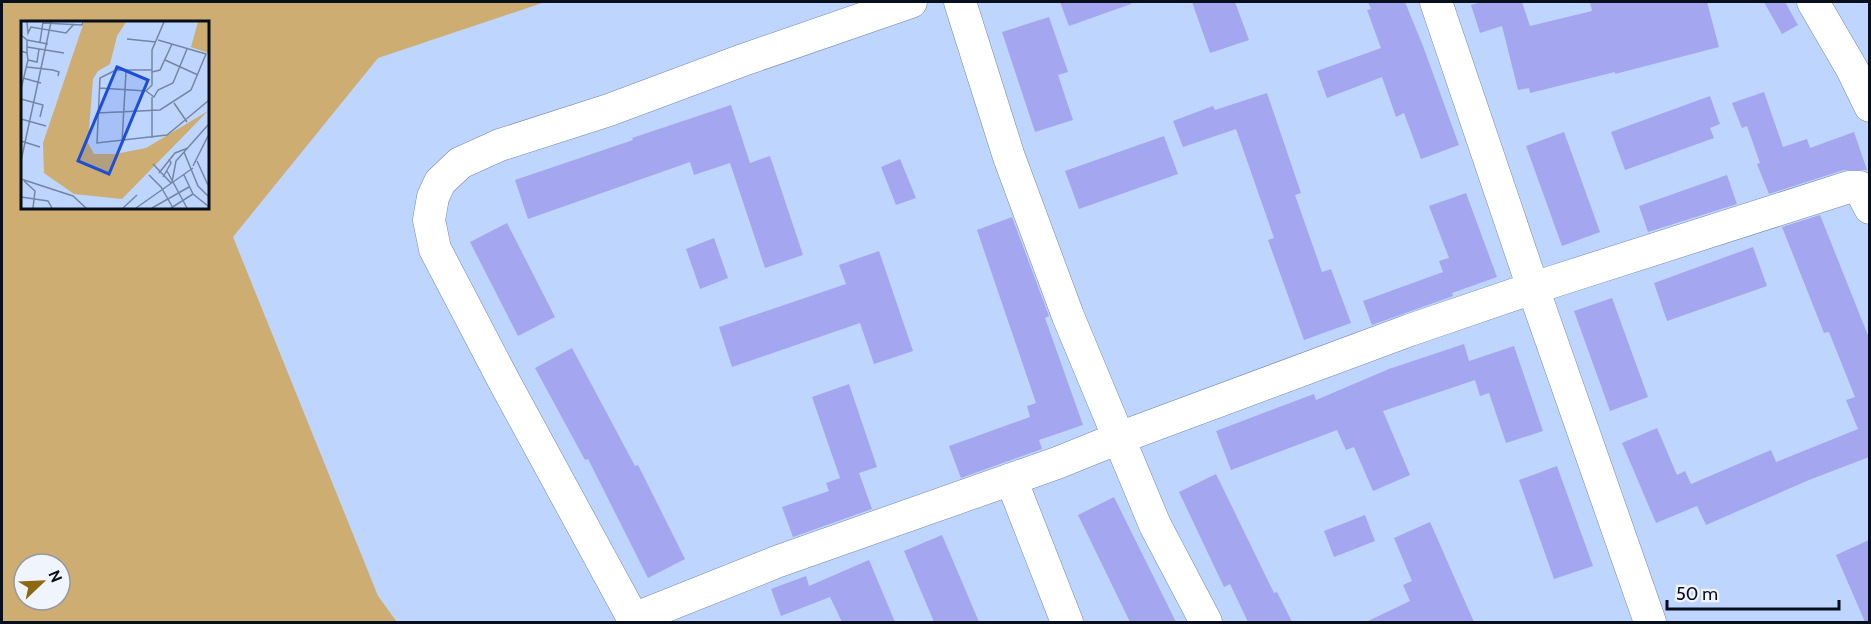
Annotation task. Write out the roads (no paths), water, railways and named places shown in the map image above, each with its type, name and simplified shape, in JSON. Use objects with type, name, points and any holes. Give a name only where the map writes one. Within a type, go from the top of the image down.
[{"type":"street","points":[[911,2],[743,60],[609,110],[500,145],[460,163],[440,182],[433,197],[429,220],[435,249],[634,621],[780,561],[1057,463],[1410,330],[1533,288],[1849,187],[1859,187],[1869,208]]},
{"type":"street","points":[[960,2],[1009,157],[1068,316],[1155,525],[1206,622]]},
{"type":"street","points":[[1436,2],[1650,622]]},
{"type":"street","points":[[1813,2],[1852,69],[1869,106]]},
{"type":"street","points":[[1011,479],[1067,622]]}]
